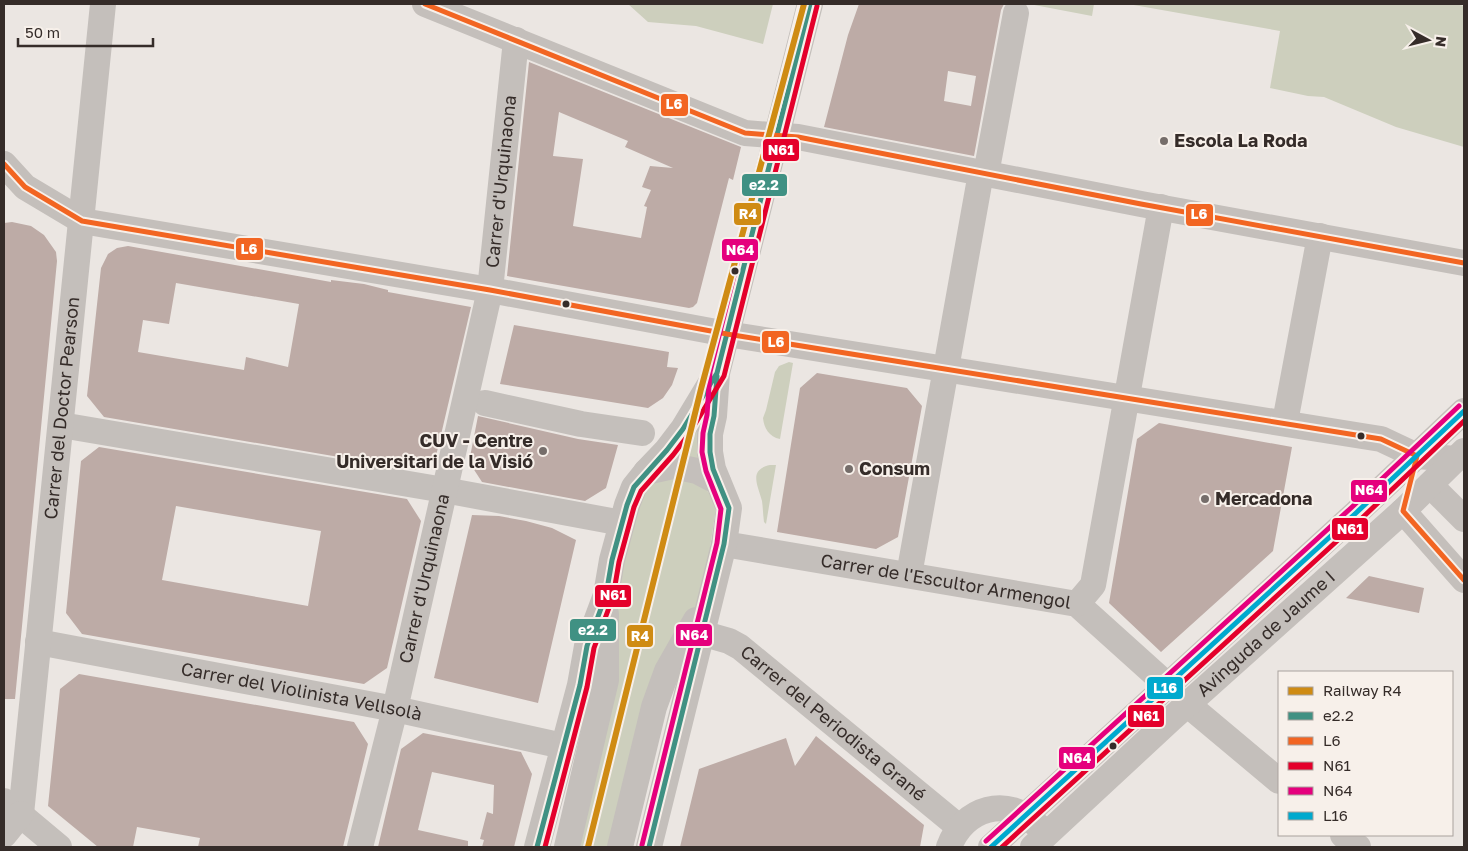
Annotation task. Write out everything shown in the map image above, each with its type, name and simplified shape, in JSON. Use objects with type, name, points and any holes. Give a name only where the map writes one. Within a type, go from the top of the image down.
[{"type":"street","name":"Carrer del Doctor Pearson","points":[[12,808],[38,642],[103,4]]},
{"type":"street","points":[[425,4],[745,133],[798,137],[983,174],[1464,263]]},
{"type":"street","points":[[649,847],[724,544],[729,508],[713,469],[710,452],[710,434],[714,416],[717,373],[810,4]]},
{"type":"street","points":[[909,575],[983,174],[1016,13]]},
{"type":"street","name":"Carrer d'Urquinaona","points":[[360,847],[395,709],[490,290],[516,40]]},
{"type":"street","points":[[4,164],[15,192],[82,221],[490,290],[727,334],[1285,422],[1381,439],[1417,456],[1460,455]]},
{"type":"street","points":[[1077,604],[1093,585],[1161,207]]},
{"type":"street","points":[[1285,422],[1320,236]]},
{"type":"street","points":[[567,847],[606,680],[606,595],[612,560],[622,523],[634,487],[683,430],[717,373]]},
{"type":"street","points":[[485,403],[582,424],[642,433]]},
{"type":"street","name":"Avinguda de Jaume I","points":[[991,847],[1464,411]]},
{"type":"street","points":[[61,425],[444,490],[622,523]]},
{"type":"street","name":"Avinguda de Jaume I","points":[[954,837],[970,817],[983,810],[998,808],[1013,810],[1033,821],[1043,843],[1187,704],[1403,511],[1460,455]]},
{"type":"street","points":[[1417,456],[1403,511],[1464,580]]},
{"type":"street","points":[[646,472],[673,466],[697,471],[718,482]]},
{"type":"street","points":[[1430,485],[1464,520]]},
{"type":"street","name":"Carrer de l'Escultor Armengol","points":[[724,544],[1077,604],[1167,685]]},
{"type":"street","points":[[537,847],[580,685],[587,646],[606,595]]},
{"type":"street","points":[[620,847],[654,707],[667,671],[710,597]]},
{"type":"street","name":"Carrer del Periodista Grané","points":[[702,633],[729,641],[740,647],[954,837]]},
{"type":"street","name":"Carrer del Violinista Vellsolà","points":[[38,642],[395,709],[563,746]]},
{"type":"street","points":[[1187,704],[1278,780]]},
{"type":"street","points":[[4,835],[12,808],[45,842]]},
{"type":"street","points":[[1344,836],[1358,847]]},
{"type":"green space","points":[[628,4],[773,4],[763,44],[696,26],[648,22]]},
{"type":"green space","points":[[1029,4],[1094,4],[1092,16]]},
{"type":"green space","points":[[1128,4],[1455,4],[1464,6],[1464,147],[1396,127],[1324,97],[1308,96],[1270,88],[1280,31]]},
{"type":"green space","points":[[789,362],[793,363],[780,439],[768,432],[763,418],[775,372],[779,366]]},
{"type":"green space","points":[[698,419],[705,466],[679,459],[679,448]]},
{"type":"green space","points":[[770,465],[776,465],[766,524],[764,522],[762,501],[756,479],[759,470]]},
{"type":"green space","points":[[693,476],[717,501],[705,582],[610,847],[576,847],[614,601],[637,500],[654,478]]},
{"type":"building","points":[[859,4],[1004,4],[1001,10],[974,156],[824,127],[848,35]],"holes":[[[948,71],[976,76],[971,106],[944,101]]]},
{"type":"building","points":[[529,62],[741,147],[733,180],[729,178],[697,303],[693,307],[689,308],[507,276]],"holes":[[[559,112],[628,141],[625,147],[673,168],[650,166],[642,187],[651,190],[644,206],[647,207],[641,238],[573,226],[583,159],[553,156]]]},
{"type":"building","points":[[12,222],[31,226],[44,235],[56,252],[57,261],[15,699],[4,699],[4,223]]},
{"type":"building","points":[[128,246],[331,282],[331,280],[364,284],[388,290],[388,292],[471,307],[436,456],[415,470],[104,417],[87,396],[101,268],[108,254],[117,248]],"holes":[[[176,283],[299,304],[288,367],[246,357],[244,370],[138,352],[143,320],[169,324]]]},
{"type":"building","points":[[514,325],[669,352],[667,367],[678,368],[672,385],[663,398],[648,408],[500,384]]},
{"type":"building","name":"Consum","points":[[817,373],[907,388],[922,406],[898,537],[876,549],[777,532],[800,388]]},
{"type":"building","name":"CUV - Centre Universitari de la Visió","points":[[478,416],[578,439],[618,445],[606,488],[585,501],[482,482],[469,462]]},
{"type":"building","name":"Mercadona","points":[[1159,423],[1292,447],[1273,551],[1161,652],[1109,603],[1137,439]]},
{"type":"building","points":[[99,447],[407,499],[421,521],[387,668],[364,684],[82,634],[66,613],[81,461]],"holes":[[[176,506],[321,531],[308,606],[162,580]]]},
{"type":"building","points":[[472,515],[499,516],[526,521],[552,528],[576,540],[538,703],[434,678]]},
{"type":"building","points":[[1369,576],[1424,588],[1419,613],[1346,598]]},
{"type":"building","points":[[79,674],[354,722],[368,744],[343,847],[198,847],[200,838],[137,827],[133,847],[98,847],[48,806],[60,689]]},
{"type":"building","points":[[423,733],[521,752],[532,774],[514,847],[482,847],[484,840],[480,839],[487,812],[493,814],[494,785],[432,772],[418,830],[468,841],[468,847],[378,847],[401,749]]},
{"type":"building","points":[[816,736],[924,825],[920,847],[680,847],[699,769],[786,738],[795,766]]},
{"type":"rail line","name":"R4","points":[[588,847],[701,389],[804,4]]},
{"type":"transit line","name":"L6","points":[[425,4],[745,133],[798,137],[1141,204],[1464,263]]},
{"type":"transit line","name":"N64","points":[[642,845],[717,543],[721,509],[706,471],[702,452],[710,372],[802,4]]},
{"type":"transit line","name":"e2.2","points":[[537,847],[580,685],[587,646],[606,595],[612,560],[627,505],[634,487],[683,429],[717,373],[810,4]]},
{"type":"transit line","name":"N61","points":[[545,847],[587,687],[594,648],[613,597],[619,562],[634,507],[641,491],[689,434],[724,376],[817,6]]},
{"type":"transit line","name":"L6","points":[[4,164],[25,187],[82,221],[490,290],[727,334],[1381,439],[1417,456],[1403,511],[1464,580]]},
{"type":"transit line","name":"e2.2","points":[[649,847],[724,544],[729,508],[713,469],[710,452],[710,434],[714,416],[717,376]]},
{"type":"transit line","name":"N64","points":[[986,841],[1351,508],[1459,406]]},
{"type":"transit line","name":"L16","points":[[991,847],[1356,513],[1464,411]]},
{"type":"transit line","name":"N61","points":[[1002,847],[1361,519],[1464,421]]},
{"type":"place","name":"Escola La Roda","points":[[1164,141]]},
{"type":"place","name":"CUV - Centre Universitari de la Visió","points":[[543,451]]},
{"type":"place","name":"Consum","points":[[849,469]]},
{"type":"place","name":"Mercadona","points":[[1205,499]]}]
